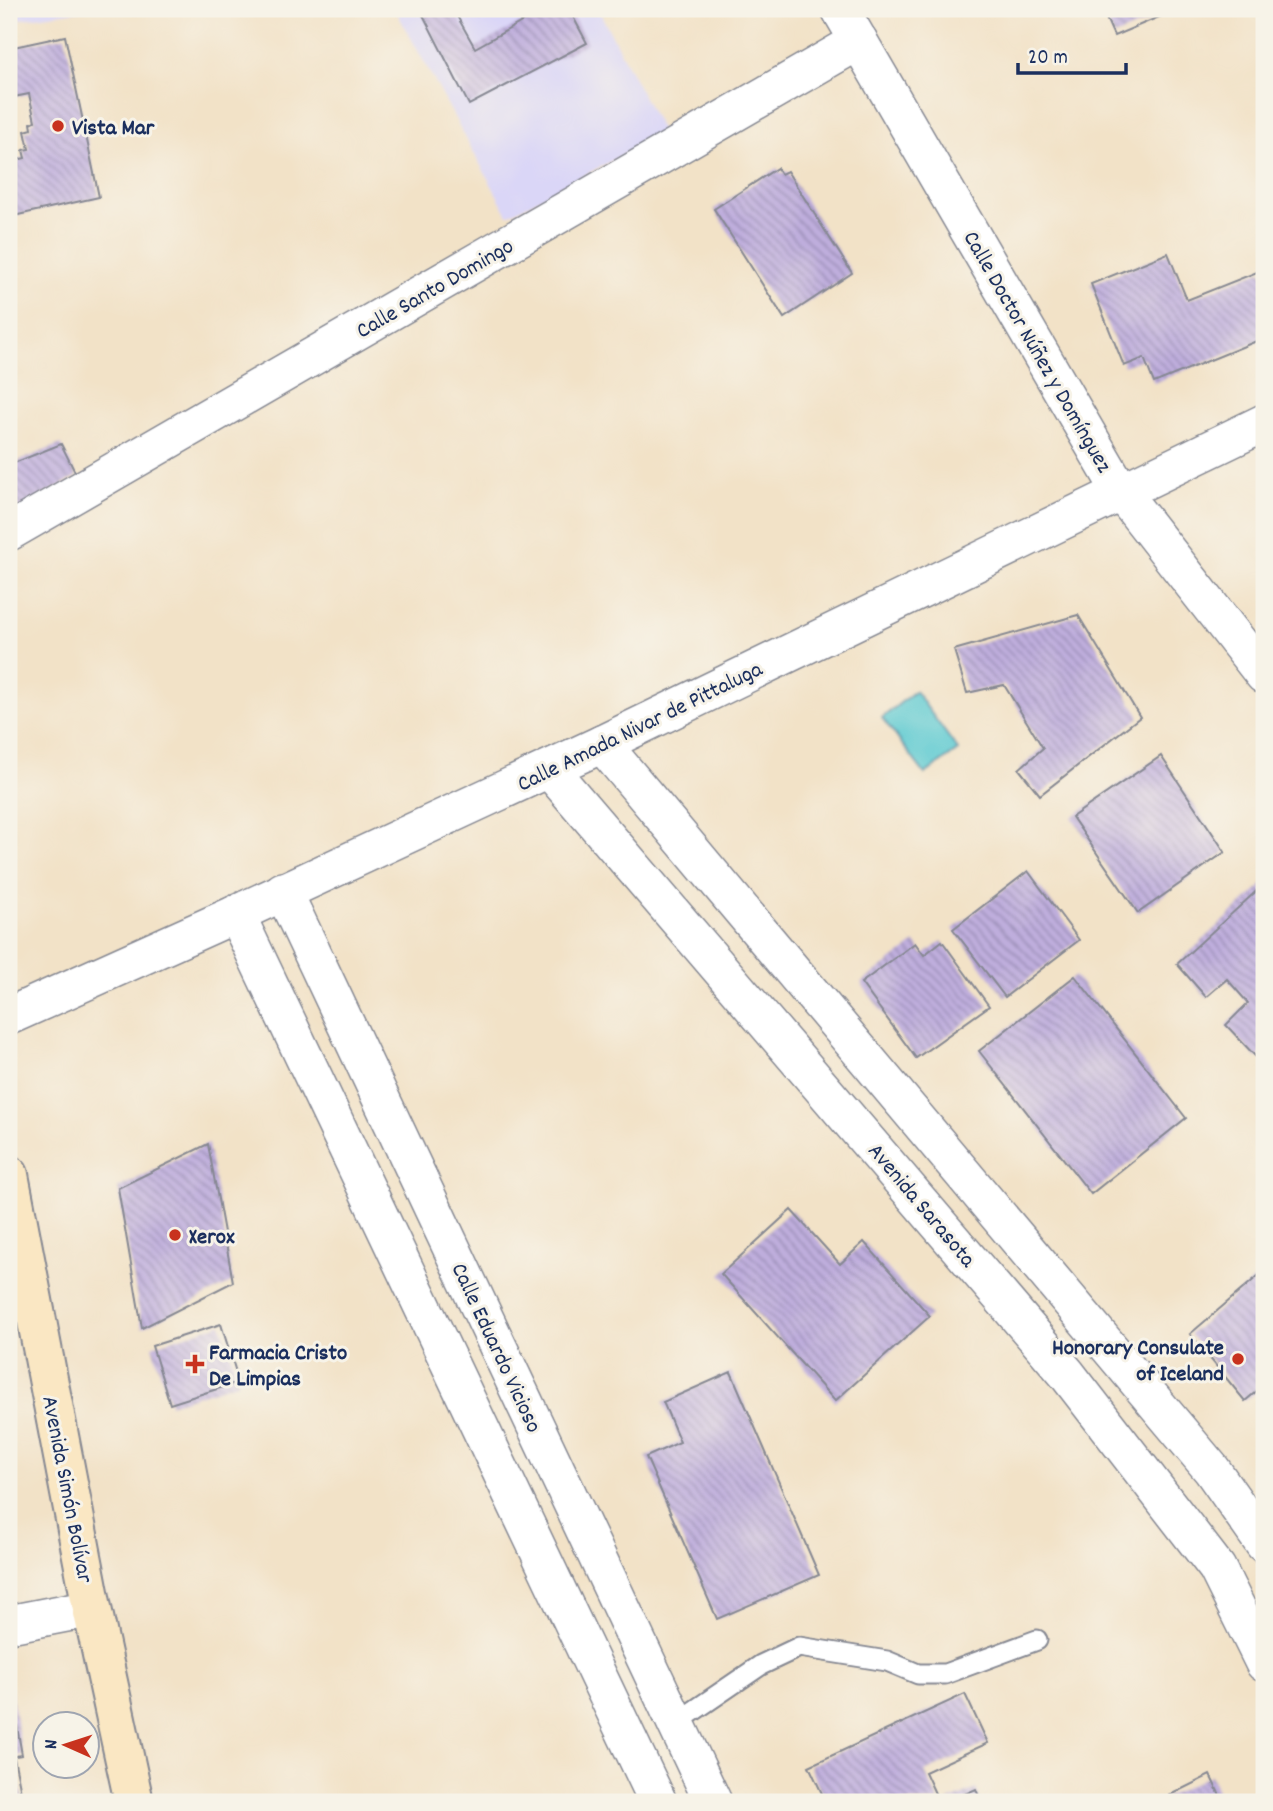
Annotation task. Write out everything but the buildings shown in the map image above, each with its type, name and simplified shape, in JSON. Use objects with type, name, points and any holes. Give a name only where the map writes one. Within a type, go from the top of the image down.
[{"type":"main road","name":"Avenida Simón Bolívar","points":[[9,1175],[92,1608],[134,1802]]},
{"type":"street","name":"Calle Doctor Núñez y Domínguez","points":[[839,9],[1121,492],[1264,675]]},
{"type":"street","name":"Calle Santo Domingo","points":[[9,533],[859,41]]},
{"type":"street","name":"Calle Amada Nivar de Pittaluga","points":[[9,1016],[602,744],[1264,423]]},
{"type":"street","points":[[602,744],[1212,1470],[1264,1544]]},
{"type":"street","name":"Avenida Sarasota","points":[[549,769],[1068,1374],[1217,1568],[1264,1663]]},
{"type":"street","name":"Calle Eduardo Vicioso","points":[[283,891],[713,1802]]},
{"type":"street","points":[[236,914],[658,1802]]},
{"type":"street","points":[[777,1033],[816,998]]},
{"type":"street","points":[[1068,1374],[1104,1342]]},
{"type":"street","points":[[9,1624],[92,1608]]},
{"type":"street","points":[[603,1684],[647,1660]]},
{"type":"lane","points":[[677,1724],[761,1665],[800,1647],[887,1661],[918,1674],[945,1674],[1037,1640]]},
{"type":"shaded area","points":[[9,9],[90,9],[9,21]]},
{"type":"shaded area","points":[[395,9],[598,9],[663,134],[508,215]]},
{"type":"water","points":[[915,691],[958,750],[925,774],[882,718]]},
{"type":"place","name":"Vista Mar","points":[[58,126]]},
{"type":"place","name":"Xerox","points":[[175,1235]]},
{"type":"place","name":"Honorary Consulate of Iceland","points":[[1238,1359]]},
{"type":"place","name":"Farmacia Cristo De Limpias","points":[[195,1364]]}]
